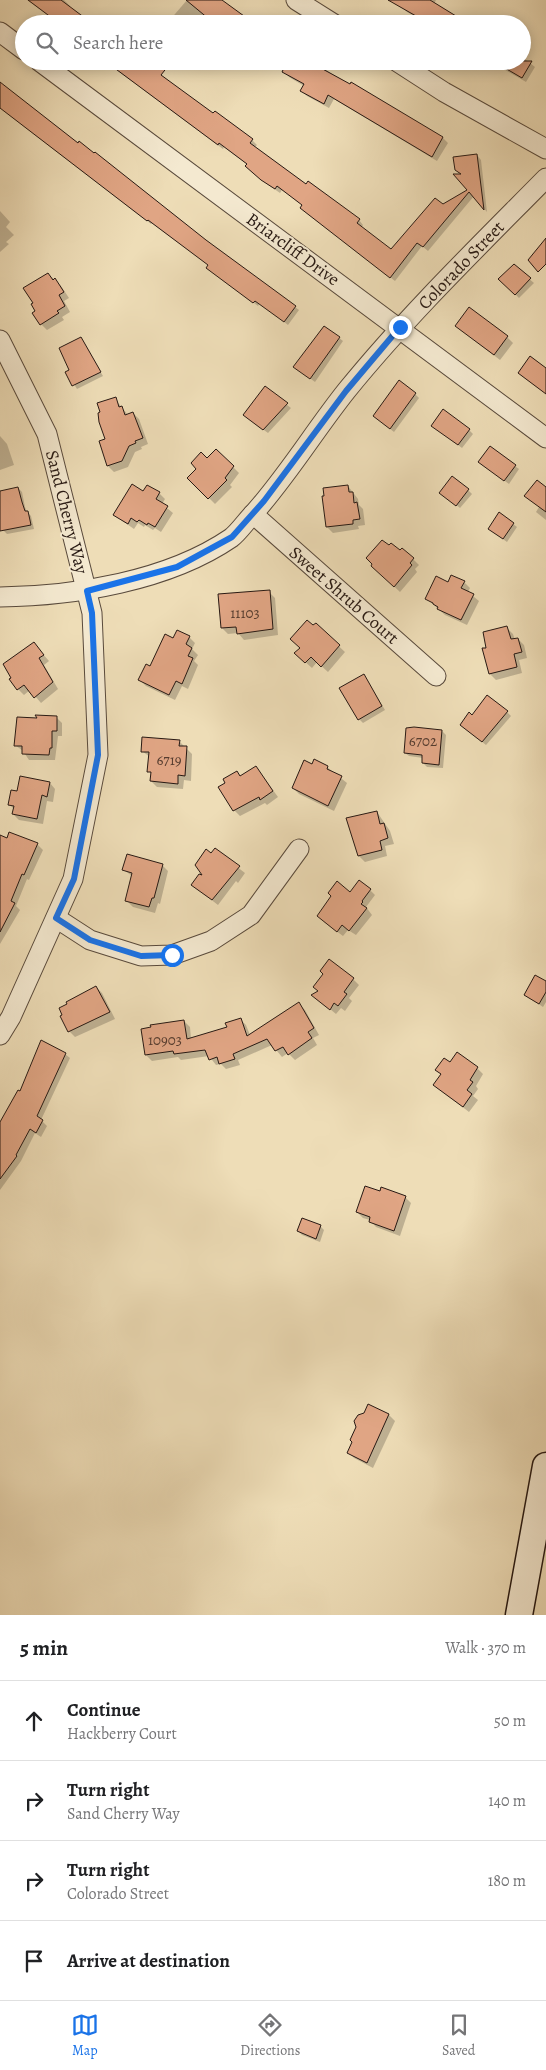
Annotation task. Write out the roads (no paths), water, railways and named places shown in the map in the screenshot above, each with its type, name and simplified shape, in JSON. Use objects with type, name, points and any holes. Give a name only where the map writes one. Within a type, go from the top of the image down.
[{"type":"main road","points":[[519,1615],[546,1466]]},
{"type":"street","points":[[296,0],[320,15]]},
{"type":"street","points":[[0,32],[15,43]]},
{"type":"street","name":"Briarcliff Drive","points":[[51,70],[400,327],[546,438]]},
{"type":"street","points":[[410,70],[444,92],[546,150]]},
{"type":"street","name":"Colorado Street","points":[[0,597],[26,597],[87,591],[177,567],[232,537],[253,514],[346,391],[400,327],[546,178]]},
{"type":"street","name":"Sand Cherry Way","points":[[0,340],[46,434],[87,591],[92,613],[98,755],[74,879],[11,1017],[0,1035]]},
{"type":"street","name":"Sweet Shrub Court","points":[[253,514],[436,676]]},
{"type":"street","points":[[56,918],[90,940],[99,943],[141,956],[172,955],[211,942],[251,915],[299,849]]}]
